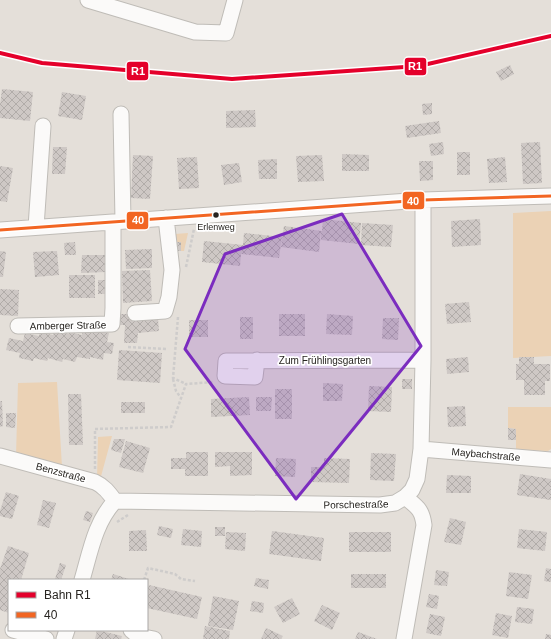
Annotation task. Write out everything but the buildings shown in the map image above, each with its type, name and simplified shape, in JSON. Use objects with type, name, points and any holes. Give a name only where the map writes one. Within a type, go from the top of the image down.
[{"type":"street","points":[[88,0],[195,32],[226,33],[235,0]]},
{"type":"street","points":[[118,222],[121,114]]},
{"type":"street","points":[[36,227],[43,126]]},
{"type":"street","points":[[0,230],[423,200],[551,196]]},
{"type":"street","points":[[404,639],[424,525],[420,510],[405,497],[412,490],[417,479],[421,449],[423,360],[423,200]]},
{"type":"street","points":[[135,313],[165,311],[169,297],[172,270],[166,218]]},
{"type":"street","name":"Amberger Straße","points":[[18,326],[112,324],[112,265],[118,222]]},
{"type":"street","points":[[225,376],[255,377],[256,360]]},
{"type":"street","name":"Zum Frühlingsgarten","points":[[225,376],[226,361],[423,360]]},
{"type":"street","name":"Maybachstraße","points":[[421,449],[551,460]]},
{"type":"street","name":"Benzstraße","points":[[0,456],[101,484],[115,501]]},
{"type":"street","name":"Porschestraße","points":[[115,501],[380,506],[395,503],[405,497]]},
{"type":"street","points":[[82,579],[97,528],[108,508],[115,501]]},
{"type":"street","points":[[17,631],[46,639]]},
{"type":"street","points":[[132,631],[138,636],[154,639]]},
{"type":"path","points":[[128,347],[166,349]]},
{"type":"path","points":[[95,482],[95,429],[171,426],[186,384],[222,381],[225,376]]},
{"type":"path","points":[[173,378],[176,390],[181,398]]},
{"type":"path","points":[[115,525],[118,521],[131,514]]},
{"type":"path","points":[[144,579],[148,568],[175,574],[181,579],[194,581]]},
{"type":"highlighted area","points":[[342,214],[421,346],[296,499],[185,349],[225,254]]},
{"type":"shaded area","points":[[551,211],[551,356],[513,358],[513,213]]},
{"type":"shaded area","points":[[188,233],[184,251],[181,251],[181,242],[176,242],[175,234]]},
{"type":"shaded area","points":[[57,382],[62,467],[16,456],[18,383]]},
{"type":"shaded area","points":[[508,407],[551,407],[551,449],[548,451],[516,450],[516,429],[508,428]]},
{"type":"shaded area","points":[[112,436],[100,480],[97,479],[98,437]]},
{"type":"rail line","name":"R1","points":[[0,53],[42,63],[232,79],[419,66],[551,36]]},
{"type":"transit line","name":"40","points":[[0,230],[423,200],[551,196]]},
{"type":"place","name":"Erlenweg","points":[[216,215]]}]
